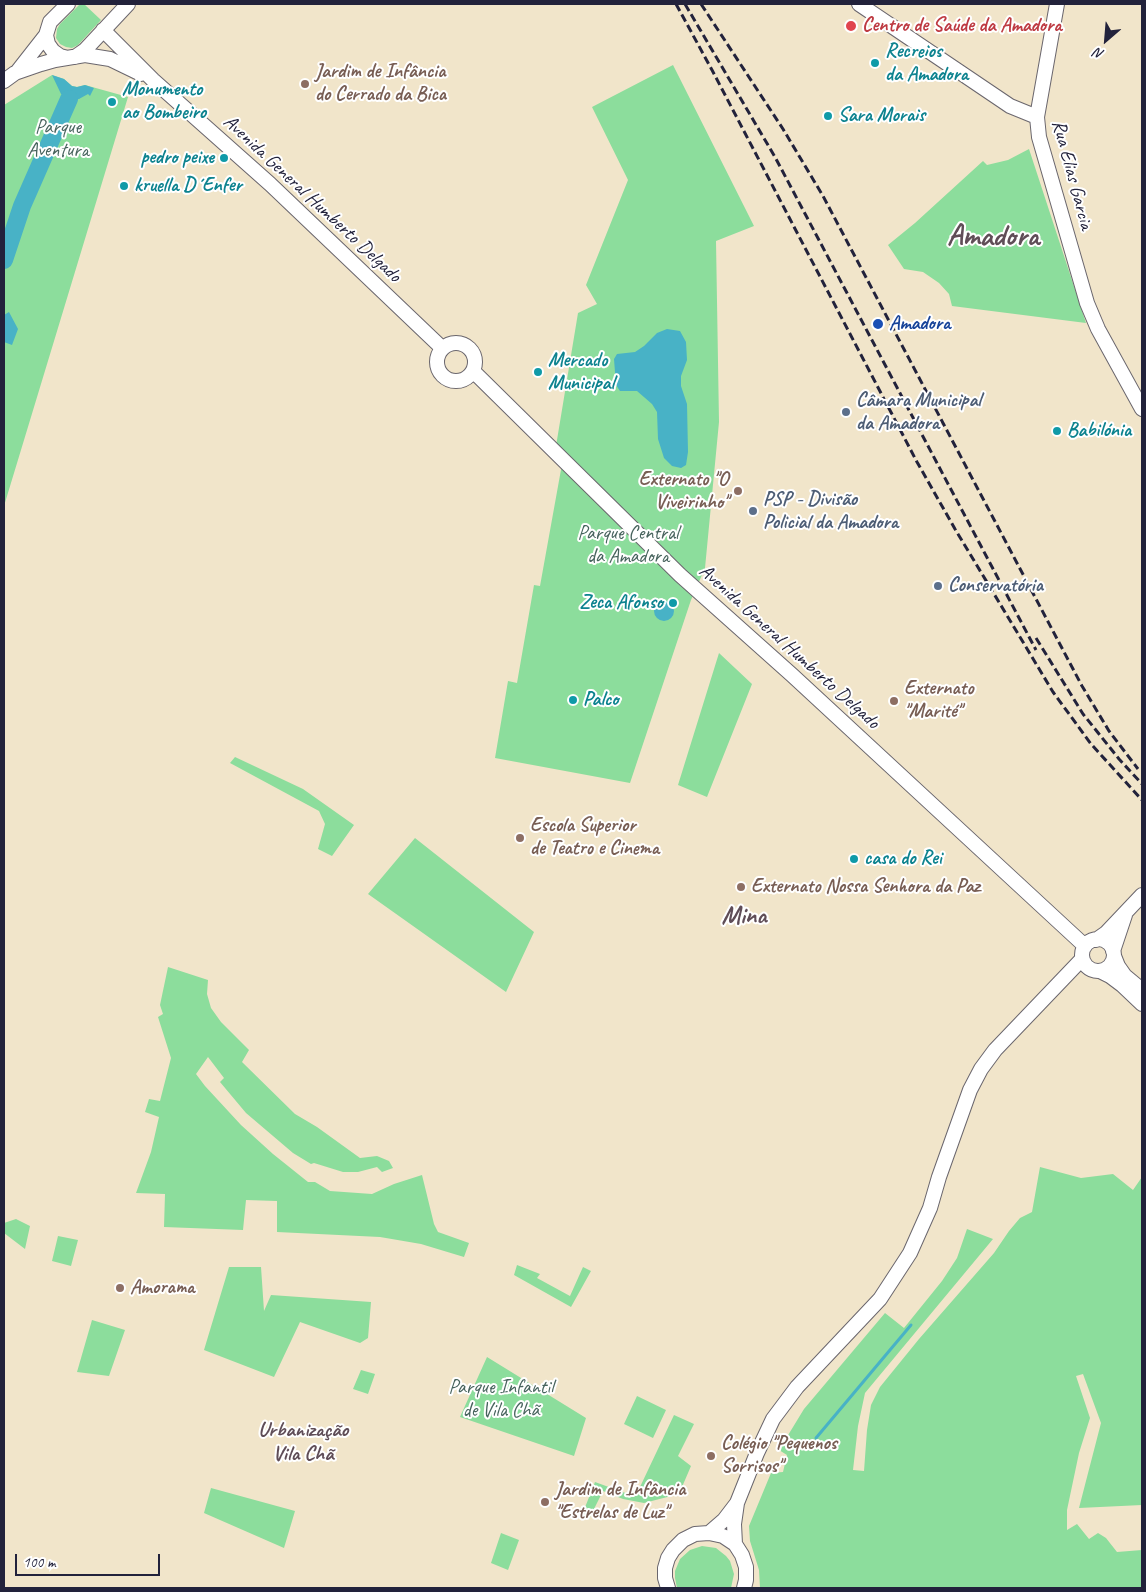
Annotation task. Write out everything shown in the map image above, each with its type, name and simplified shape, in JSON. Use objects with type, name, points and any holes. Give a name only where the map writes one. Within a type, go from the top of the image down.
[{"type":"street","points":[[10,77],[46,33],[50,22],[68,4]]},
{"type":"street","points":[[10,77],[55,60],[72,57],[86,50],[128,4]]},
{"type":"street","name":"Rua Elias Garcia","points":[[859,4],[1010,106],[1037,117],[1039,137],[1087,303],[1098,329],[1142,409]]},
{"type":"street","points":[[1037,117],[1057,4]]},
{"type":"street","name":"Avenida General Humberto Delgado","points":[[104,30],[153,80],[270,184],[442,348]]},
{"type":"street","points":[[46,33],[48,44],[53,51],[60,56],[72,57]]},
{"type":"street","name":"Avenida General Humberto Delgado","points":[[72,57],[93,56],[110,59],[153,80]]},
{"type":"street","points":[[453,343],[459,343],[468,347],[474,355],[473,371],[465,379],[453,381],[444,377],[437,363],[437,358],[442,348],[453,343]]},
{"type":"street","name":"Avenida General Humberto Delgado","points":[[473,371],[691,586],[792,675],[1142,1004]]},
{"type":"street","points":[[1091,957],[1106,933],[1142,895]]},
{"type":"street","points":[[1091,957],[1110,966],[1126,912]]},
{"type":"street","points":[[734,1544],[737,1503],[766,1433],[785,1402],[814,1368],[880,1299],[910,1252],[930,1208],[970,1090],[981,1069],[995,1050],[1061,982],[1108,944],[1125,976],[1142,990]]},
{"type":"street","points":[[709,1533],[724,1520],[737,1503]]},
{"type":"street","points":[[668,1588],[665,1568],[672,1550],[683,1540],[695,1534],[709,1533],[723,1536],[734,1544],[742,1555],[746,1567],[744,1588]]},
{"type":"green space","points":[[80,4],[84,4],[101,20],[78,45],[72,48],[66,47],[60,44],[56,38],[57,29]]},
{"type":"green space","name":"Parque Central da Amadora","points":[[673,65],[754,226],[716,241],[719,422],[705,568],[691,600],[630,783],[495,758],[508,681],[517,683],[534,585],[540,586],[564,453],[556,446],[578,313],[597,304],[586,285],[628,180],[592,107]]},
{"type":"green space","name":"Parque Aventura","points":[[52,75],[64,79],[72,86],[85,85],[128,97],[4,506],[4,105]]},
{"type":"green space","points":[[1029,149],[1086,323],[952,306],[949,294],[939,283],[923,272],[904,269],[888,245],[983,161],[987,165],[1008,160]]},
{"type":"green space","points":[[719,653],[752,684],[707,797],[678,785]]},
{"type":"green space","points":[[235,757],[303,789],[354,825],[332,856],[318,849],[325,824],[319,811],[230,763]]},
{"type":"green space","points":[[415,838],[534,932],[506,992],[368,894]]},
{"type":"green space","points":[[168,967],[208,980],[207,994],[211,1008],[221,1022],[249,1050],[242,1062],[295,1114],[317,1127],[360,1158],[377,1156],[389,1161],[393,1168],[382,1172],[377,1167],[358,1172],[343,1172],[314,1163],[311,1164],[293,1153],[246,1113],[220,1082],[224,1078],[208,1057],[196,1074],[241,1125],[308,1182],[315,1182],[330,1191],[372,1194],[394,1184],[422,1175],[434,1224],[438,1232],[469,1243],[464,1257],[421,1244],[380,1237],[277,1232],[277,1201],[246,1200],[243,1230],[164,1227],[165,1194],[136,1193],[151,1152],[159,1117],[145,1112],[149,1099],[160,1101],[171,1058],[158,1017],[163,1014],[160,1005]]},
{"type":"green space","points":[[1040,1167],[1081,1178],[1113,1174],[1133,1190],[1142,1177],[1142,1505],[1079,1508],[1101,1423],[1083,1374],[1076,1376],[1090,1418],[1079,1453],[1067,1510],[1067,1530],[1077,1524],[1089,1539],[1098,1533],[1106,1538],[1117,1552],[1142,1550],[1142,1588],[760,1588],[759,1570],[750,1541],[749,1526],[771,1473],[783,1472],[787,1455],[779,1450],[804,1409],[885,1313],[904,1328],[942,1281],[957,1258],[967,1229],[993,1239],[865,1393],[858,1426],[853,1470],[864,1471],[871,1405],[880,1387],[994,1253],[1020,1218],[1032,1212]]},
{"type":"green space","points":[[16,1219],[30,1226],[25,1249],[4,1233],[4,1223]]},
{"type":"green space","points":[[58,1236],[78,1240],[71,1266],[52,1261]]},
{"type":"green space","points":[[517,1265],[540,1274],[537,1278],[570,1296],[583,1267],[591,1271],[571,1307],[514,1275]]},
{"type":"green space","points":[[229,1267],[261,1267],[264,1311],[271,1295],[371,1302],[368,1338],[360,1343],[300,1322],[274,1377],[204,1350]]},
{"type":"green space","points":[[92,1320],[125,1330],[109,1376],[77,1372]]},
{"type":"green space","name":"Parque Infantil de Vila Chã","points":[[487,1357],[586,1418],[574,1456],[460,1417]]},
{"type":"green space","points":[[361,1370],[375,1374],[368,1394],[353,1389]]},
{"type":"green space","points":[[637,1396],[666,1410],[653,1438],[624,1424]]},
{"type":"green space","points":[[674,1415],[694,1424],[678,1456],[691,1466],[679,1494],[644,1503],[623,1499],[603,1491],[589,1519],[582,1515],[595,1482],[628,1494],[640,1487]]},
{"type":"green space","points":[[211,1488],[295,1511],[284,1548],[204,1513]]},
{"type":"green space","points":[[501,1533],[519,1540],[508,1570],[491,1563]]},
{"type":"green space","points":[[702,1546],[716,1548],[730,1561],[734,1574],[731,1588],[677,1588],[675,1571],[680,1559],[690,1550]]},
{"type":"water","points":[[52,75],[64,79],[72,86],[85,85],[94,88],[90,96],[88,94],[79,99],[71,100],[61,94]]},
{"type":"water","points":[[9,312],[18,329],[12,345],[4,342],[4,315]]},
{"type":"water","points":[[667,329],[680,331],[686,342],[687,360],[681,376],[681,386],[687,404],[688,452],[686,465],[681,468],[672,466],[664,458],[658,439],[657,412],[652,404],[637,391],[620,391],[616,385],[614,359],[617,354],[635,352],[657,333]]},
{"type":"water","points":[[664,601],[671,604],[674,611],[671,618],[664,621],[657,618],[654,611],[657,604]]},
{"type":"waterway","points":[[4,260],[22,206],[69,99]]},
{"type":"waterway","points":[[816,1438],[911,1325]]},
{"type":"railway","points":[[676,4],[917,462],[955,529],[1053,692],[1091,744],[1142,800]]},
{"type":"railway","points":[[685,4],[775,157],[1036,650]]},
{"type":"railway","points":[[701,4],[783,129],[823,196],[1082,686],[1109,731],[1138,769]]},
{"type":"railway","points":[[1036,638],[1083,714],[1142,784]]},
{"type":"place","name":"Centro de Saúde da Amadora","points":[[851,26]]},
{"type":"place","name":"Recreios da Amadora","points":[[875,63]]},
{"type":"place","name":"Jardim de Infância do Cerrado da Bica","points":[[305,84]]},
{"type":"place","name":"Monumento ao Bombeiro","points":[[112,102]]},
{"type":"place","name":"Sara Morais","points":[[828,116]]},
{"type":"place","name":"pedro peixe","points":[[224,158]]},
{"type":"place","name":"kruella D´Enfer","points":[[124,186]]},
{"type":"place","name":"Amadora","points":[[878,324]]},
{"type":"place","name":"Mercado Municipal","points":[[538,372]]},
{"type":"place","name":"Câmara Municipal da Amadora","points":[[846,412]]},
{"type":"place","name":"Babilónia","points":[[1057,431]]},
{"type":"place","name":"Externato \"O Viveirinho\"","points":[[738,491]]},
{"type":"place","name":"PSP - Divisão Policial da Amadora","points":[[753,511]]},
{"type":"place","name":"Conservatória","points":[[938,586]]},
{"type":"place","name":"Zeca Afonso","points":[[673,603]]},
{"type":"place","name":"Palco","points":[[573,700]]},
{"type":"place","name":"Externato \"Marité\"","points":[[894,701]]},
{"type":"place","name":"Escola Superior de Teatro e Cinema","points":[[520,838]]},
{"type":"place","name":"casa do Rei","points":[[854,859]]},
{"type":"place","name":"Externato Nossa Senhora da Paz","points":[[741,887]]},
{"type":"place","name":"Amorama","points":[[120,1288]]},
{"type":"place","name":"Colégio \"Pequenos Sorrisos\"","points":[[711,1456]]},
{"type":"place","name":"Jardim de Infância \"Estrelas de Luz\"","points":[[545,1502]]},
{"type":"district","name":"Amadora","points":[[993,237]]},
{"type":"district","name":"Mina","points":[[744,916]]},
{"type":"district","name":"Urbanização Vila Chã","points":[[303,1442]]}]
